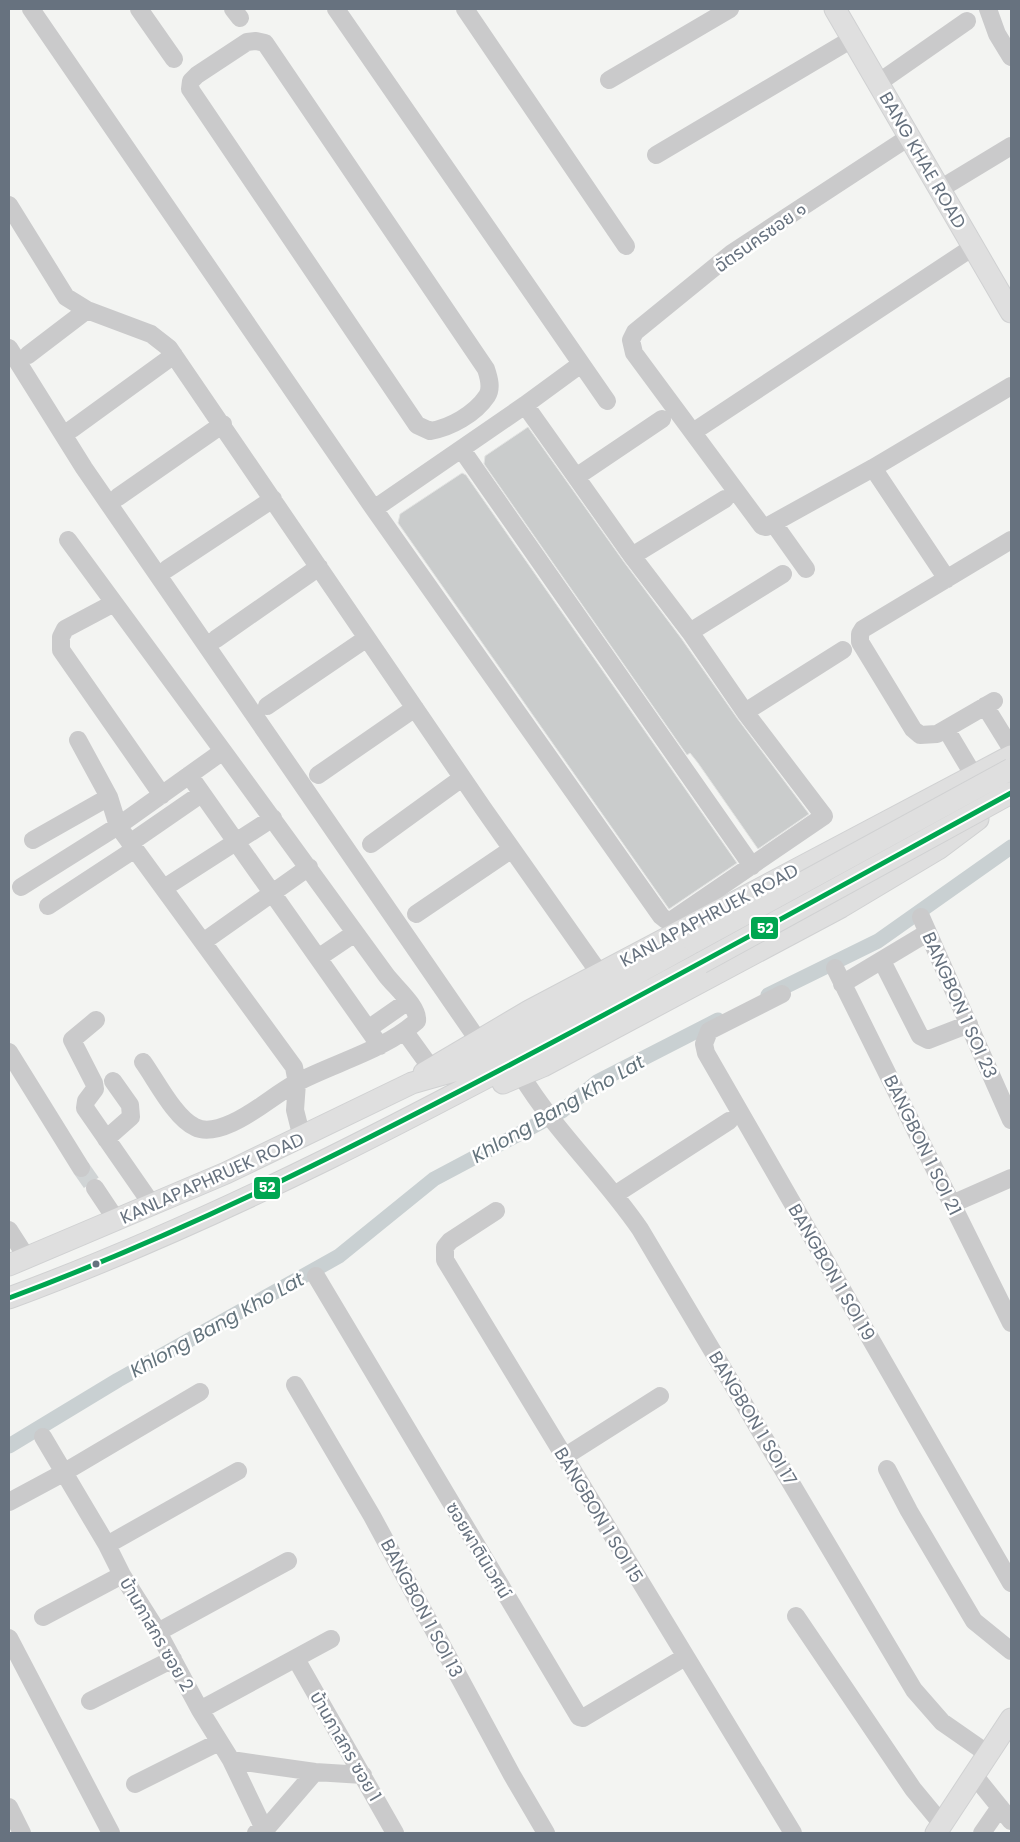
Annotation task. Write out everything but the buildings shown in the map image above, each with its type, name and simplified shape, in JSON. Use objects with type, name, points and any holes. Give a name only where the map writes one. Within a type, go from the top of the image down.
[{"type":"main road","name":"BANG KHAE ROAD","points":[[835,9],[973,247],[1006,288],[1011,312]]},
{"type":"main road","name":"KANLAPAPHRUEK ROAD","points":[[412,1083],[431,1068],[478,1040],[1011,756]]},
{"type":"main road","name":"KANLAPAPHRUEK ROAD","points":[[18,1261],[153,1206],[302,1138],[412,1083],[464,1068],[533,1033],[694,942],[1011,769]]},
{"type":"main road","name":"KANLAPAPHRUEK ROAD","points":[[420,1112],[454,1104],[543,1066],[841,907],[938,849],[1011,794]]},
{"type":"main road","name":"KANLAPAPHRUEK ROAD","points":[[9,1298],[128,1251],[215,1213],[420,1112],[701,963],[1011,794]]},
{"type":"main road","points":[[886,821],[898,827],[910,844],[913,858],[910,866]]},
{"type":"main road","points":[[938,1831],[1011,1719]]},
{"type":"street","points":[[32,9],[374,509],[661,916],[666,920],[677,917],[824,816],[745,712],[690,632],[632,556],[525,405]]},
{"type":"street","points":[[139,9],[174,60]]},
{"type":"street","points":[[336,9],[606,402]]},
{"type":"street","points":[[465,9],[626,246]]},
{"type":"street","points":[[609,80],[730,9]]},
{"type":"street","points":[[988,9],[997,34],[1011,57]]},
{"type":"street","points":[[878,83],[967,21]]},
{"type":"street","points":[[656,155],[852,39]]},
{"type":"street","points":[[466,416],[430,431],[417,425],[190,89],[191,82],[197,75],[247,42],[256,41],[264,44],[486,369],[489,378],[487,395],[466,416],[467,446],[752,866]]},
{"type":"street","name":"ฉัตรนครซอย ๑","points":[[693,432],[634,353],[631,340],[635,332],[732,253],[909,137]]},
{"type":"street","points":[[940,189],[1011,146]]},
{"type":"street","points":[[9,205],[15,231],[66,297],[87,310],[151,334],[169,348],[223,424],[462,778],[600,974]]},
{"type":"street","points":[[973,247],[693,432],[762,526],[766,527],[874,468],[1011,386]]},
{"type":"street","points":[[28,356],[87,310]]},
{"type":"street","points":[[9,348],[84,468],[478,1040]]},
{"type":"street","points":[[72,429],[174,355]]},
{"type":"street","points":[[374,509],[487,432],[581,364]]},
{"type":"street","points":[[466,416],[487,432]]},
{"type":"street","points":[[576,477],[662,419]]},
{"type":"street","points":[[118,497],[223,424]]},
{"type":"street","points":[[874,468],[947,579]]},
{"type":"street","points":[[167,569],[273,498]]},
{"type":"street","points":[[632,556],[725,500]]},
{"type":"street","points":[[774,524],[806,569]]},
{"type":"street","points":[[68,540],[273,818],[355,933],[401,994],[415,1007],[418,1014],[417,1021],[405,1032],[380,1046],[297,1083],[233,1123],[210,1130],[195,1128],[179,1114],[143,1062]]},
{"type":"street","points":[[1011,540],[863,629],[860,634],[860,642],[914,729],[920,735],[937,734],[990,704],[1011,748]]},
{"type":"street","points":[[216,639],[319,566]]},
{"type":"street","points":[[690,632],[783,574]]},
{"type":"street","points":[[114,603],[65,629],[60,637],[60,650],[162,794]]},
{"type":"street","points":[[267,706],[368,638]]},
{"type":"street","points":[[745,712],[843,650]]},
{"type":"street","points":[[318,775],[415,708]]},
{"type":"street","points":[[946,729],[974,776]]},
{"type":"street","points":[[78,740],[109,797],[118,826],[294,1067],[297,1083],[295,1110],[302,1138]]},
{"type":"street","points":[[21,886],[118,826],[223,751]]},
{"type":"street","points":[[189,775],[380,1046]]},
{"type":"street","points":[[371,844],[462,778]]},
{"type":"street","points":[[48,906],[133,846],[201,794]]},
{"type":"street","points":[[33,840],[109,797]]},
{"type":"street","points":[[164,888],[237,843],[273,818]]},
{"type":"street","points":[[416,914],[512,849]]},
{"type":"street","points":[[203,942],[273,894],[308,867]]},
{"type":"street","name":"BANGBON 1 SOI 23","points":[[921,917],[1011,1120]]},
{"type":"street","points":[[318,958],[355,933]]},
{"type":"street","points":[[927,933],[882,961],[920,1036],[928,1040],[969,1024]]},
{"type":"street","name":"BANGBON 1 SOI 21","points":[[882,961],[838,976],[1011,1323]]},
{"type":"street","name":"BANGBON 1 SOI 19","points":[[782,994],[709,1031],[704,1044],[706,1053],[1011,1583]]},
{"type":"street","points":[[368,1029],[408,1001]]},
{"type":"street","points":[[96,1020],[72,1040],[95,1089],[86,1101],[85,1108],[153,1206]]},
{"type":"street","points":[[405,1032],[431,1068]]},
{"type":"street","points":[[9,1052],[81,1168]]},
{"type":"street","name":"BANGBON 1 SOI 17","points":[[521,1075],[552,1123],[616,1194],[640,1228],[914,1690],[942,1722],[988,1754]]},
{"type":"street","points":[[106,1140],[131,1117],[130,1105],[113,1081]]},
{"type":"street","points":[[616,1194],[729,1120]]},
{"type":"street","points":[[952,1204],[1011,1178]]},
{"type":"street","points":[[95,1188],[117,1221]]},
{"type":"street","name":"BANGBON 1 SOI 15","points":[[496,1211],[450,1241],[445,1247],[445,1260],[793,1833]]},
{"type":"street","points":[[9,1230],[18,1261]]},
{"type":"street","name":"ซอยผาตินิเวศน์","points":[[316,1276],[579,1717],[583,1718],[685,1657]]},
{"type":"street","name":"BANGBON 1 SOI 13","points":[[295,1385],[372,1516],[512,1775],[546,1833]]},
{"type":"street","points":[[9,1502],[63,1474],[200,1392]]},
{"type":"street","points":[[564,1457],[660,1396]]},
{"type":"street","name":"บ้านภาสกร ซอย 2","points":[[43,1437],[63,1474],[107,1545],[122,1575],[158,1632],[200,1710],[231,1760],[262,1832]]},
{"type":"street","points":[[887,1469],[909,1511],[974,1621],[1011,1651]]},
{"type":"street","points":[[107,1545],[238,1471]]},
{"type":"street","points":[[158,1632],[288,1561]]},
{"type":"street","points":[[43,1618],[122,1575]]},
{"type":"street","points":[[796,1616],[913,1789],[938,1831]]},
{"type":"street","points":[[9,1638],[110,1833]]},
{"type":"street","points":[[200,1710],[331,1639]]},
{"type":"street","points":[[90,1701],[173,1659]]},
{"type":"street","name":"บ้านภาสกร ซอย 1","points":[[296,1659],[395,1833]]},
{"type":"street","points":[[135,1784],[219,1742]]},
{"type":"street","points":[[231,1760],[315,1772],[363,1775]]},
{"type":"street","points":[[262,1832],[315,1772]]},
{"type":"street","points":[[974,1775],[1011,1821]]},
{"type":"street","points":[[9,1807],[22,1833]]},
{"type":"street","points":[[982,1833],[1000,1807]]},
{"type":"waterway","name":"Khlong Bang Kho Lat","points":[[768,995],[878,941],[1011,847]]},
{"type":"waterway","name":"Khlong Bang Kho Lat","points":[[9,1446],[118,1380],[339,1256],[434,1179],[562,1111],[597,1082],[718,1020]]},
{"type":"tunnel","points":[[81,1168],[95,1188]]},
{"type":"transit line","name":"52","points":[[9,1298],[135,1248],[258,1192],[380,1132],[628,1002],[1011,793]]}]
